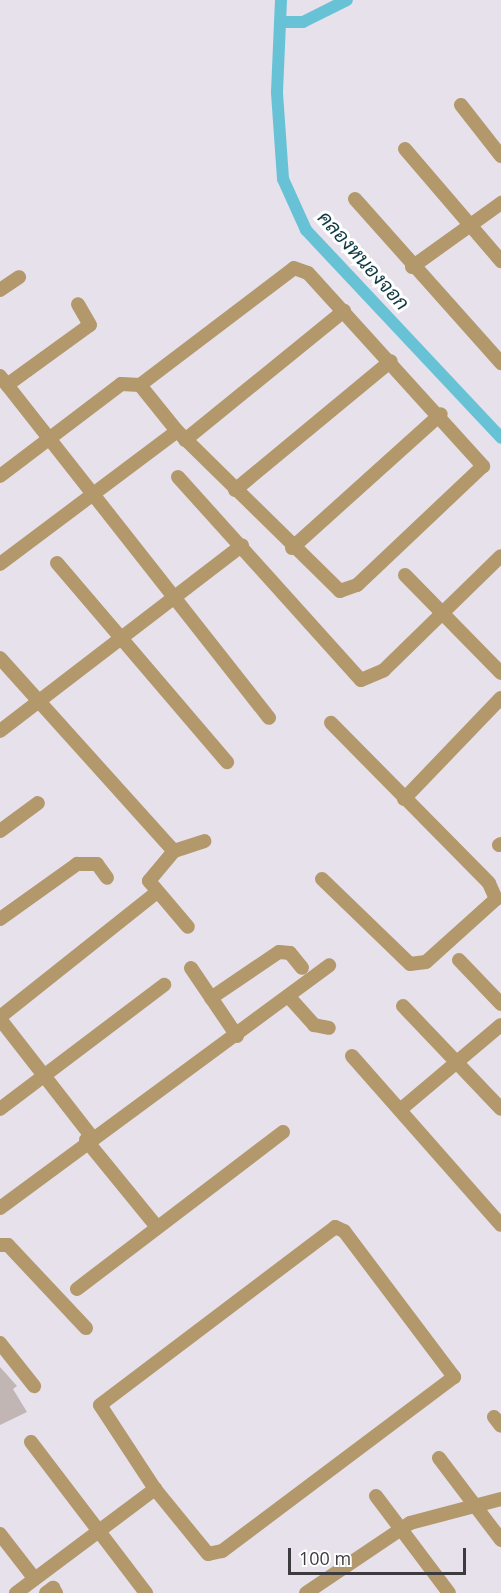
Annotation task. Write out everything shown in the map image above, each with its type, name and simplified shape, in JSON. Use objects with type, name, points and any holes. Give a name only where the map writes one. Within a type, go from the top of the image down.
[{"type":"street","points":[[461,105],[501,156]]},
{"type":"street","points":[[405,149],[468,227],[501,261]]},
{"type":"street","points":[[355,199],[412,267],[501,363]]},
{"type":"street","points":[[412,267],[501,203]]},
{"type":"street","points":[[0,476],[121,384],[140,385],[294,268],[308,273],[481,458],[477,477],[348,591],[334,588],[181,435],[140,385]]},
{"type":"street","points":[[0,290],[19,277]]},
{"type":"street","points":[[78,304],[90,325],[3,381],[269,718]]},
{"type":"street","points":[[0,564],[91,494],[181,435],[344,311]]},
{"type":"street","points":[[235,490],[391,361]]},
{"type":"street","points":[[292,548],[441,414]]},
{"type":"street","points":[[178,477],[242,545],[361,680],[384,670],[501,556]]},
{"type":"street","points":[[0,731],[242,545]]},
{"type":"street","points":[[57,562],[227,762]]},
{"type":"street","points":[[405,575],[501,673]]},
{"type":"street","points":[[0,658],[38,704],[174,851]]},
{"type":"street","points":[[404,799],[501,698]]},
{"type":"street","points":[[322,879],[410,964],[426,962],[493,906],[495,894],[489,883],[331,723]]},
{"type":"street","points":[[0,831],[38,803]]},
{"type":"street","points":[[188,927],[158,892],[151,878],[174,851],[204,841]]},
{"type":"street","points":[[0,919],[77,864],[97,864],[107,878]]},
{"type":"street","points":[[157,1227],[0,1018],[158,892]]},
{"type":"street","points":[[211,998],[279,952],[290,953],[302,968]]},
{"type":"street","points":[[459,960],[501,1004]]},
{"type":"street","points":[[0,1208],[89,1138],[237,1036],[329,965]]},
{"type":"street","points":[[191,968],[237,1036]]},
{"type":"street","points":[[0,1109],[164,985]]},
{"type":"street","points":[[289,998],[314,1024],[328,1028]]},
{"type":"street","points":[[403,1006],[501,1109]]},
{"type":"street","points":[[400,1110],[501,1025]]},
{"type":"street","points":[[352,1056],[501,1225]]},
{"type":"street","points":[[77,1289],[283,1132]]},
{"type":"street","points":[[327,1229],[344,1231],[452,1369],[450,1384],[216,1554],[208,1554],[155,1488],[100,1405],[327,1229]]},
{"type":"street","points":[[0,1245],[8,1245],[86,1328]]},
{"type":"street","points":[[0,1343],[34,1386]]},
{"type":"street","points":[[31,1442],[146,1593]]},
{"type":"street","points":[[439,1458],[473,1506],[501,1540]]},
{"type":"street","points":[[16,1593],[155,1488]]},
{"type":"street","points":[[376,1496],[449,1593]]},
{"type":"street","points":[[306,1593],[400,1528],[501,1499]]},
{"type":"street","points":[[0,1534],[34,1578]]},
{"type":"street","points":[[46,1593],[53,1588],[56,1593]]},
{"type":"building","points":[[0,1367],[17,1386],[13,1389],[27,1412],[0,1425]]},
{"type":"waterway","name":"คลองหนองจอก","points":[[281,0],[277,93],[283,179],[306,230],[501,438]]},
{"type":"waterway","points":[[280,22],[303,22],[347,0]]}]
